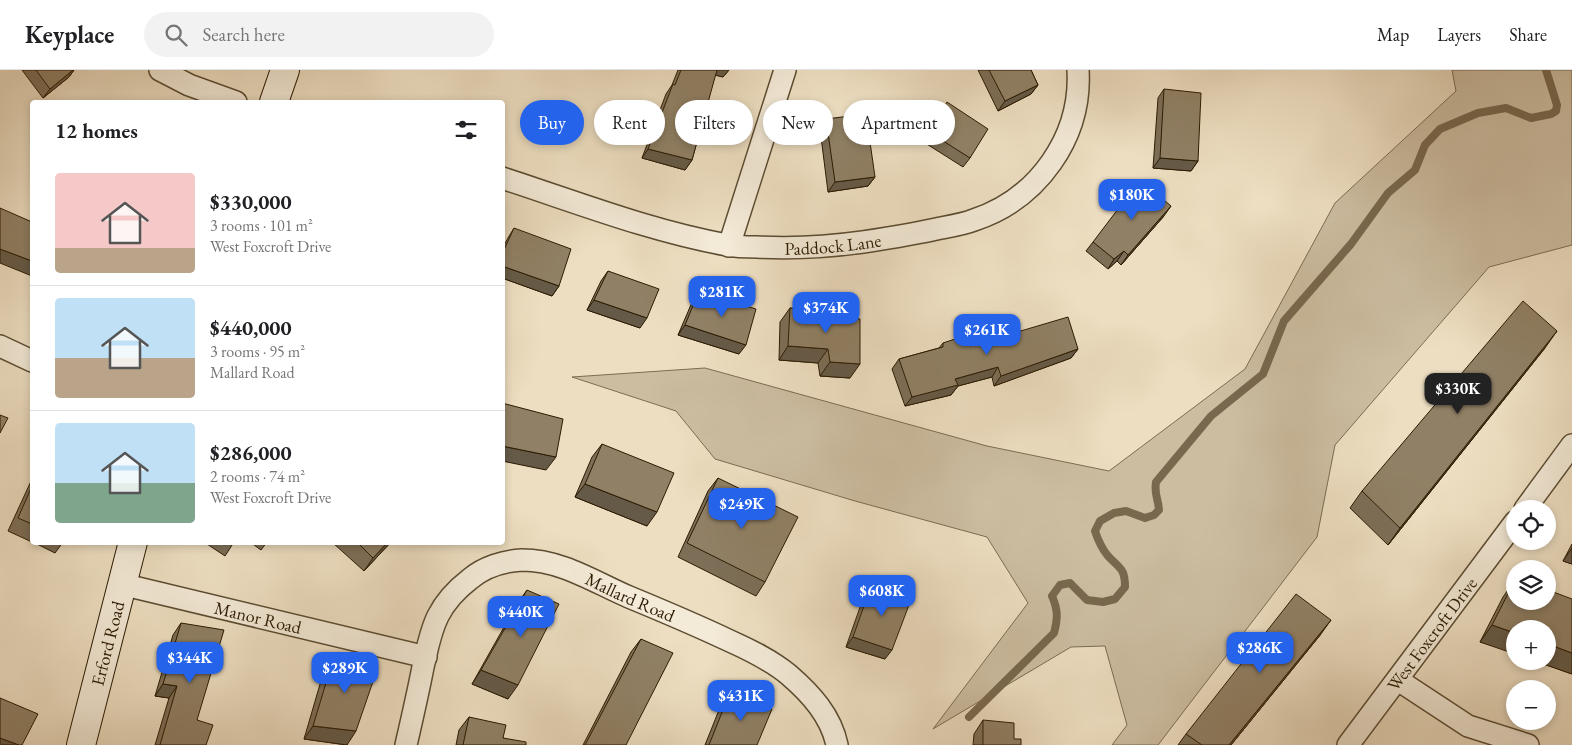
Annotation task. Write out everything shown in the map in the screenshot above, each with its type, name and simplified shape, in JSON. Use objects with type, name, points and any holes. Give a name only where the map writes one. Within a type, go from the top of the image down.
[{"type":"street","points":[[160,70],[189,85],[230,100]]},
{"type":"street","points":[[279,100],[285,70]]},
{"type":"street","points":[[729,246],[785,70]]},
{"type":"street","name":"Paddock Lane","points":[[505,179],[673,233],[729,246],[795,248],[830,246],[900,237],[973,221],[994,212],[1020,196],[1038,180],[1053,161],[1069,133],[1076,110],[1079,86],[1078,70]]},
{"type":"street","points":[[0,346],[30,360]]},
{"type":"street","points":[[1532,500],[1572,445]]},
{"type":"street","name":"West Foxcroft Drive","points":[[1348,745],[1506,534]]},
{"type":"street","name":"Erford Road","points":[[81,745],[132,545]]},
{"type":"street","name":"Mallard Road","points":[[406,745],[430,638],[438,616],[452,595],[470,578],[484,570],[506,562],[524,560],[556,565],[575,571],[611,590],[698,626],[767,660],[787,674],[810,695],[827,718],[835,735],[837,745]]},
{"type":"street","name":"Manor Road","points":[[121,584],[426,657]]},
{"type":"street","points":[[1398,680],[1468,726],[1528,745]]},
{"type":"shaded area","points":[[1452,70],[1572,70],[1572,245],[1489,267],[1335,445],[1317,537],[1158,745],[1112,745],[1127,725],[1105,646],[1071,647],[933,729],[1028,603],[987,537],[855,501],[715,459],[676,411],[572,377],[705,368],[987,446],[1109,471],[1245,369],[1335,203],[1456,91]]},
{"type":"building","points":[[36,70],[73,70],[50,89]]},
{"type":"building","points":[[681,70],[717,70],[709,100],[675,100],[675,145],[696,145],[692,160],[648,149],[650,145],[665,145],[665,105],[673,84],[675,85]]},
{"type":"building","points":[[989,70],[1031,70],[1038,85],[1005,101]]},
{"type":"building","points":[[1164,89],[1201,93],[1198,161],[1160,158]]},
{"type":"building","points":[[955,107],[988,129],[970,158],[950,145],[955,145]]},
{"type":"building","points":[[843,117],[843,145],[870,145],[875,177],[835,182],[830,145],[833,145],[833,118]]},
{"type":"building","points":[[1140,180],[1171,206],[1128,255],[1124,251],[1114,259],[1093,242]]},
{"type":"building","points":[[0,208],[30,221],[30,260],[0,249]]},
{"type":"building","points":[[514,228],[571,249],[559,286],[505,267],[505,248]]},
{"type":"building","points":[[608,271],[659,289],[647,318],[594,300]]},
{"type":"building","points":[[699,291],[756,309],[746,345],[685,325]]},
{"type":"building","points":[[1523,301],[1557,331],[1400,528],[1362,491]]},
{"type":"building","points":[[790,308],[830,311],[830,315],[860,319],[860,364],[830,362],[828,349],[788,346]]},
{"type":"building","points":[[1068,317],[1078,349],[1001,376],[998,367],[955,379],[958,385],[912,397],[899,359],[943,347],[943,343],[967,335],[970,346]]},
{"type":"building","points":[[505,404],[563,419],[556,457],[505,447]]},
{"type":"building","points":[[0,415],[8,418],[0,433]]},
{"type":"building","points":[[602,444],[674,473],[657,512],[585,484]]},
{"type":"building","points":[[718,478],[798,517],[765,582],[687,543]]},
{"type":"building","points":[[30,491],[30,523],[18,518]]},
{"type":"building","points":[[360,545],[385,545],[373,558]]},
{"type":"building","points":[[872,583],[912,597],[892,650],[853,637]]},
{"type":"building","points":[[527,590],[559,604],[518,685],[481,670]]},
{"type":"building","points":[[1556,593],[1572,599],[1572,653],[1556,647],[1556,620],[1506,620],[1506,630],[1492,625],[1506,598],[1506,610],[1556,610]]},
{"type":"building","points":[[1296,594],[1331,620],[1229,745],[1202,745],[1186,734]]},
{"type":"building","points":[[181,623],[224,630],[197,720],[213,725],[206,745],[160,745],[177,686],[163,684]]},
{"type":"building","points":[[641,639],[673,653],[626,745],[585,745]]},
{"type":"building","points":[[335,653],[378,667],[356,731],[313,726]]},
{"type":"building","points":[[730,692],[772,709],[757,745],[709,745]]},
{"type":"building","points":[[0,698],[38,714],[22,745],[0,738]]},
{"type":"building","points":[[469,717],[506,725],[503,738],[526,742],[526,745],[463,745]]},
{"type":"building","points":[[983,720],[1014,723],[1014,739],[1021,739],[1021,745],[983,745]]},
{"type":"waterway","points":[[969,717],[1054,633],[1057,614],[1052,596],[1060,585],[1070,583],[1087,600],[1103,602],[1115,599],[1125,587],[1123,572],[1106,553],[1096,534],[1095,531],[1100,521],[1114,513],[1126,511],[1145,518],[1154,515],[1159,510],[1156,482],[1211,416],[1263,374],[1284,321],[1351,244],[1388,193],[1415,170],[1425,145],[1440,129],[1478,113],[1506,108],[1531,118],[1551,114],[1556,111],[1557,105],[1546,70]]}]
